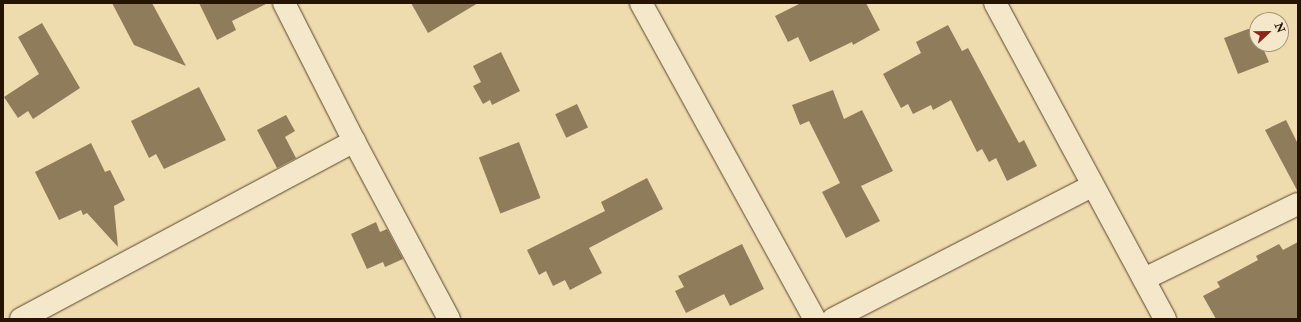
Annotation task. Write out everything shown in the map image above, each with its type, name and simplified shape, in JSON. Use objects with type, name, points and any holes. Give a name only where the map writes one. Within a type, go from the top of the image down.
[{"type":"street","points":[[284,3],[354,141],[449,319]]},
{"type":"street","points":[[641,3],[815,319]]},
{"type":"street","points":[[995,3],[1092,186],[1165,319]]},
{"type":"street","points":[[21,319],[354,141]]},
{"type":"street","points":[[833,319],[1092,186]]},
{"type":"street","points":[[1144,279],[1298,204]]},
{"type":"building","points":[[112,3],[152,3],[186,66],[134,45]]},
{"type":"building","points":[[199,3],[268,3],[232,21],[236,30],[217,40]]},
{"type":"building","points":[[411,3],[478,3],[428,33]]},
{"type":"building","points":[[801,3],[866,3],[880,30],[853,45],[852,42],[810,62],[798,37],[788,42],[775,16]]},
{"type":"building","points":[[42,23],[80,88],[33,119],[28,111],[18,118],[4,97],[39,74],[18,37]]},
{"type":"building","points":[[948,25],[962,51],[968,48],[1019,143],[1024,140],[1037,166],[1007,181],[996,158],[989,162],[982,149],[977,152],[951,100],[933,110],[931,105],[913,114],[908,104],[901,108],[883,74],[921,53],[916,42]]},
{"type":"building","points":[[1249,29],[1249,52],[1265,52],[1269,62],[1238,74],[1224,38]]},
{"type":"building","points":[[501,52],[520,91],[492,105],[490,100],[483,104],[473,86],[481,82],[473,66]]},
{"type":"building","points":[[199,87],[226,140],[164,169],[156,154],[149,158],[131,121]]},
{"type":"building","points":[[833,90],[844,119],[862,110],[893,171],[861,186],[880,221],[846,238],[822,192],[840,183],[809,121],[800,125],[792,105]]},
{"type":"building","points":[[577,104],[588,128],[566,138],[555,114]]},
{"type":"building","points":[[286,115],[295,131],[285,137],[296,158],[277,168],[257,130]]},
{"type":"building","points":[[1286,120],[1298,144],[1298,192],[1265,130]]},
{"type":"building","points":[[519,142],[541,198],[500,213],[479,157]]},
{"type":"building","points":[[91,143],[105,172],[110,170],[125,200],[114,206],[118,247],[87,213],[83,215],[81,210],[59,220],[35,172]]},
{"type":"building","points":[[647,178],[663,209],[589,248],[602,273],[570,290],[565,280],[553,286],[546,271],[539,275],[527,250],[605,211],[601,202]]},
{"type":"building","points":[[376,222],[380,232],[387,229],[403,259],[385,267],[383,262],[367,269],[351,234]]},
{"type":"building","points":[[1298,242],[1298,319],[1216,319],[1203,296],[1220,287],[1217,282],[1258,260],[1256,256],[1279,244],[1283,250]]},
{"type":"building","points":[[742,244],[764,289],[730,306],[724,294],[686,313],[675,291],[684,287],[678,276]]}]
